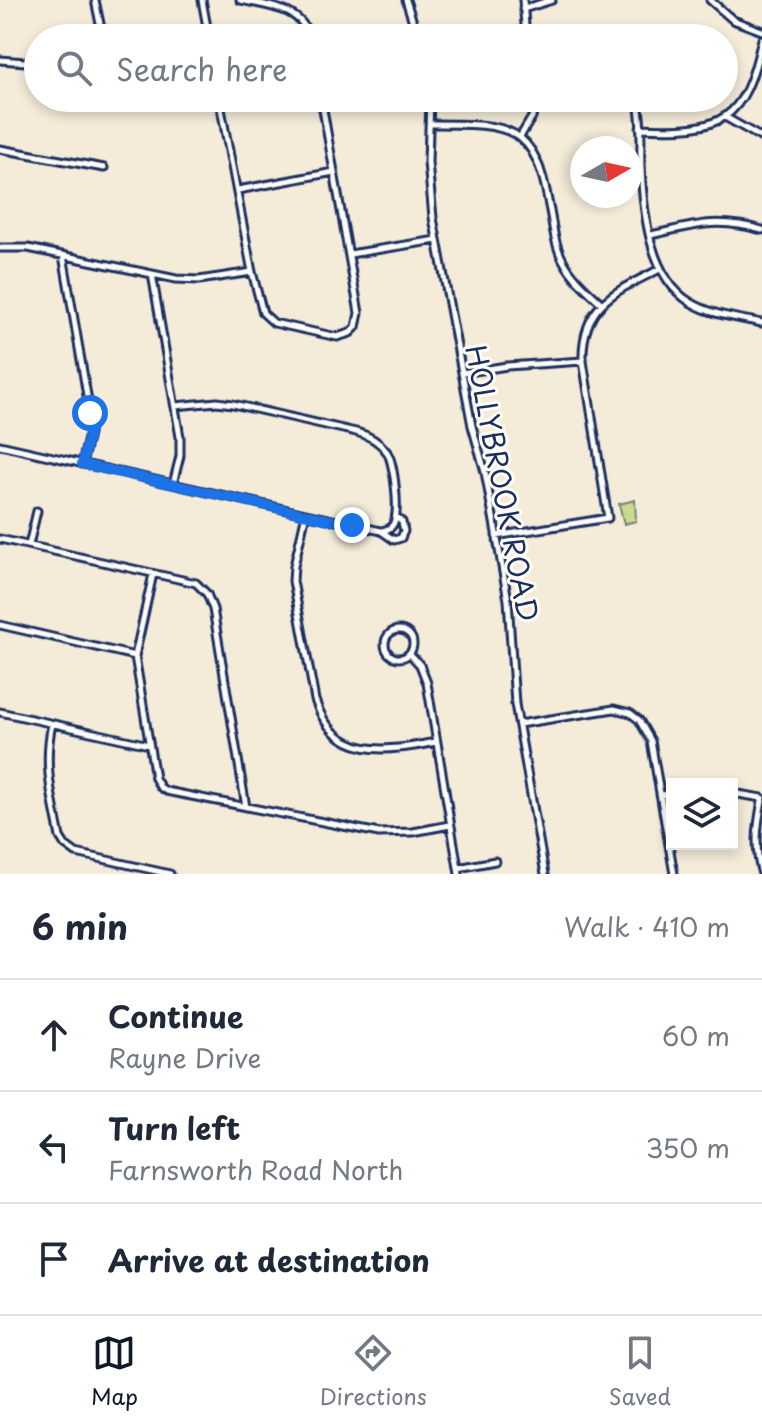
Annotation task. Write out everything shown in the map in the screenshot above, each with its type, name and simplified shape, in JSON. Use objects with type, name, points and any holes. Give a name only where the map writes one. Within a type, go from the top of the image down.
[{"type":"street","points":[[95,0],[100,24]]},
{"type":"street","points":[[202,0],[206,24]]},
{"type":"street","points":[[240,0],[291,14],[304,24]]},
{"type":"street","points":[[406,0],[414,24]]},
{"type":"street","points":[[523,0],[525,24]]},
{"type":"street","points":[[523,9],[552,0]]},
{"type":"street","points":[[710,0],[733,20],[762,31]]},
{"type":"street","points":[[738,101],[749,88],[762,39]]},
{"type":"street","points":[[0,60],[24,62]]},
{"type":"street","points":[[222,112],[259,305],[268,319],[281,326],[344,336],[356,327],[359,313],[323,112]]},
{"type":"street","name":"HOLLYBROOK ROAD","points":[[430,112],[428,178],[437,240],[510,615],[513,686],[545,874]]},
{"type":"street","points":[[520,137],[533,112]]},
{"type":"street","points":[[639,112],[641,172],[660,269],[672,287],[692,303],[716,313],[762,323]]},
{"type":"street","points":[[640,128],[695,129],[710,125],[729,112]]},
{"type":"street","points":[[725,117],[762,138]]},
{"type":"street","points":[[430,124],[494,128],[520,137],[529,145],[541,167],[562,259],[600,302]]},
{"type":"street","points":[[0,149],[104,168]]},
{"type":"street","points":[[238,190],[334,172]]},
{"type":"street","points":[[651,235],[715,222],[736,223],[762,230]]},
{"type":"street","points":[[350,254],[437,240]]},
{"type":"street","points":[[0,248],[28,248],[188,280],[252,272]]},
{"type":"street","points":[[63,255],[90,413],[82,464]]},
{"type":"street","points":[[496,536],[608,518],[583,361],[587,329],[600,302],[660,269]]},
{"type":"street","points":[[152,274],[181,444],[173,484]]},
{"type":"street","points":[[462,373],[507,366],[583,361]]},
{"type":"street","points":[[175,406],[217,402],[233,404],[365,434],[380,444],[392,462],[396,517],[391,527],[381,531]]},
{"type":"street","points":[[0,445],[381,531],[390,539],[401,538],[404,531],[404,525],[396,517]]},
{"type":"street","points":[[29,545],[37,511]]},
{"type":"street","points":[[306,514],[293,581],[315,700],[321,715],[345,740],[367,749],[387,750],[436,742]]},
{"type":"street","points":[[0,539],[196,583],[209,598],[246,807]]},
{"type":"street","points":[[153,574],[135,656],[155,778],[163,790],[379,833],[413,832],[450,825]]},
{"type":"street","points":[[0,625],[135,656]]},
{"type":"street","points":[[394,630],[408,632],[413,640],[409,653],[401,658],[388,653],[384,645],[387,635],[394,630]]},
{"type":"street","points":[[409,653],[420,665],[427,683],[459,871],[495,861]]},
{"type":"street","points":[[519,724],[608,709],[630,713],[644,725],[649,734],[674,874]]},
{"type":"street","points":[[0,712],[149,745]]},
{"type":"street","points":[[52,724],[46,765],[62,841],[72,851],[83,855],[170,874]]},
{"type":"street","points":[[660,795],[666,794]]},
{"type":"street","points":[[738,794],[762,799],[756,835],[762,874]]},
{"type":"green space","points":[[635,500],[636,521],[624,524],[619,504]]},
{"type":"route","points":[[90,413],[82,464],[352,525]]}]
